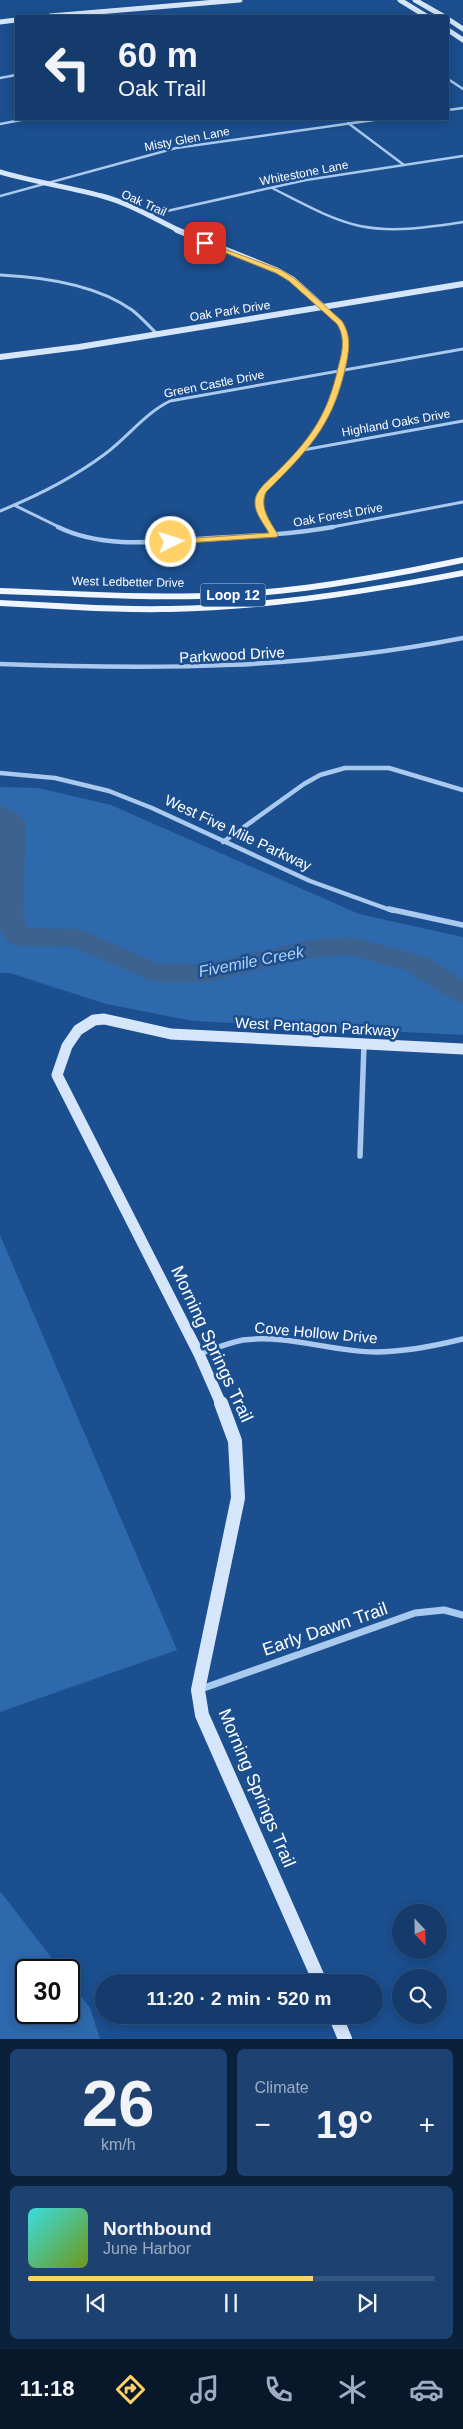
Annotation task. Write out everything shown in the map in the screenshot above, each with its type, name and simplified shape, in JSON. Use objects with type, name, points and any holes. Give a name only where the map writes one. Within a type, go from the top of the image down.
[{"type":"main road","name":"West Ledbetter Drive","points":[[0,591],[159,596],[227,595],[333,585],[463,560]]},
{"type":"main road","points":[[426,568],[437,578]]},
{"type":"main road","name":"West Ledbetter Drive","points":[[0,603],[170,609],[233,606],[339,595],[463,572]]},
{"type":"street","points":[[62,15],[240,0]]},
{"type":"street","points":[[400,0],[424,15]]},
{"type":"street","points":[[415,0],[440,15]]},
{"type":"street","points":[[0,22],[15,20]]},
{"type":"street","points":[[449,21],[463,29]]},
{"type":"street","points":[[449,31],[463,40]]},
{"type":"street","points":[[0,78],[15,75]]},
{"type":"street","points":[[449,80],[463,89]]},
{"type":"street","points":[[449,110],[463,108]]},
{"type":"street","points":[[0,124],[21,120]]},
{"type":"street","name":"Misty Glen Lane","points":[[0,196],[176,148],[372,120]]},
{"type":"street","points":[[348,123],[404,165]]},
{"type":"street","name":"Whitestone Lane","points":[[149,214],[331,176],[463,156]]},
{"type":"street","name":"Oak Trail","points":[[0,172],[42,184],[102,196],[149,214],[188,236],[278,271],[297,284],[323,307],[344,330],[346,348],[335,397],[304,450],[263,491],[259,500],[260,509],[274,535]]},
{"type":"street","points":[[271,188],[342,220],[361,226],[408,228],[463,222]]},
{"type":"street","points":[[0,275],[45,280],[105,296],[138,314],[157,334]]},
{"type":"street","name":"Oak Park Drive","points":[[0,357],[157,334],[463,284]]},
{"type":"street","name":"Green Castle Drive","points":[[0,510],[69,478],[104,455],[160,405],[182,398],[463,350]]},
{"type":"street","name":"Highland Oaks Drive","points":[[304,450],[463,421]]},
{"type":"street","name":"Oak Forest Drive","points":[[14,505],[61,530],[101,541],[151,543],[274,535],[340,526],[463,502]]},
{"type":"street","name":"Parkwood Drive","points":[[0,664],[105,669],[228,668],[343,658],[463,638]]},
{"type":"street","points":[[223,842],[304,784],[320,775],[345,768],[388,768],[463,790]]},
{"type":"street","name":"West Five Mile Parkway","points":[[0,773],[68,780],[107,790],[146,804],[223,842],[356,899],[416,916],[463,925]]},
{"type":"street","name":"Morning Springs Trail","points":[[171,1034],[104,1019],[93,1019],[72,1034],[62,1053],[57,1075],[198,1354],[224,1408],[235,1441],[238,1498],[198,1690],[202,1715],[316,1974]]},
{"type":"street","name":"West Pentagon Parkway","points":[[171,1034],[463,1049]]},
{"type":"street","points":[[360,1156],[364,1044]]},
{"type":"street","name":"Cove Hollow Drive","points":[[198,1354],[246,1340],[266,1340],[339,1350],[376,1352],[425,1348],[463,1339]]},
{"type":"street","name":"Early Dawn Trail","points":[[198,1690],[415,1613],[444,1610],[463,1614]]},
{"type":"street","points":[[339,2024],[345,2039]]},
{"type":"shaded area","points":[[0,787],[38,788],[111,805],[359,914],[463,937],[463,1035],[193,1021],[106,1004],[10,973],[0,973]]},
{"type":"shaded area","points":[[0,1235],[177,1650],[0,1712]]},
{"type":"shaded area","points":[[0,1891],[53,1959],[15,1959],[15,2024],[80,2024],[80,1995],[90,2008],[100,2039],[0,2039]]},
{"type":"waterway","name":"Fivemile Creek","points":[[0,814],[13,822],[9,918],[18,937],[76,938],[155,973],[207,973],[310,949],[352,946],[417,964],[463,993]]},
{"type":"route","points":[[171,542],[274,535],[260,509],[259,500],[263,491],[304,450],[318,429],[335,397],[346,348],[346,337],[340,323],[292,279],[278,271],[205,243]]}]
